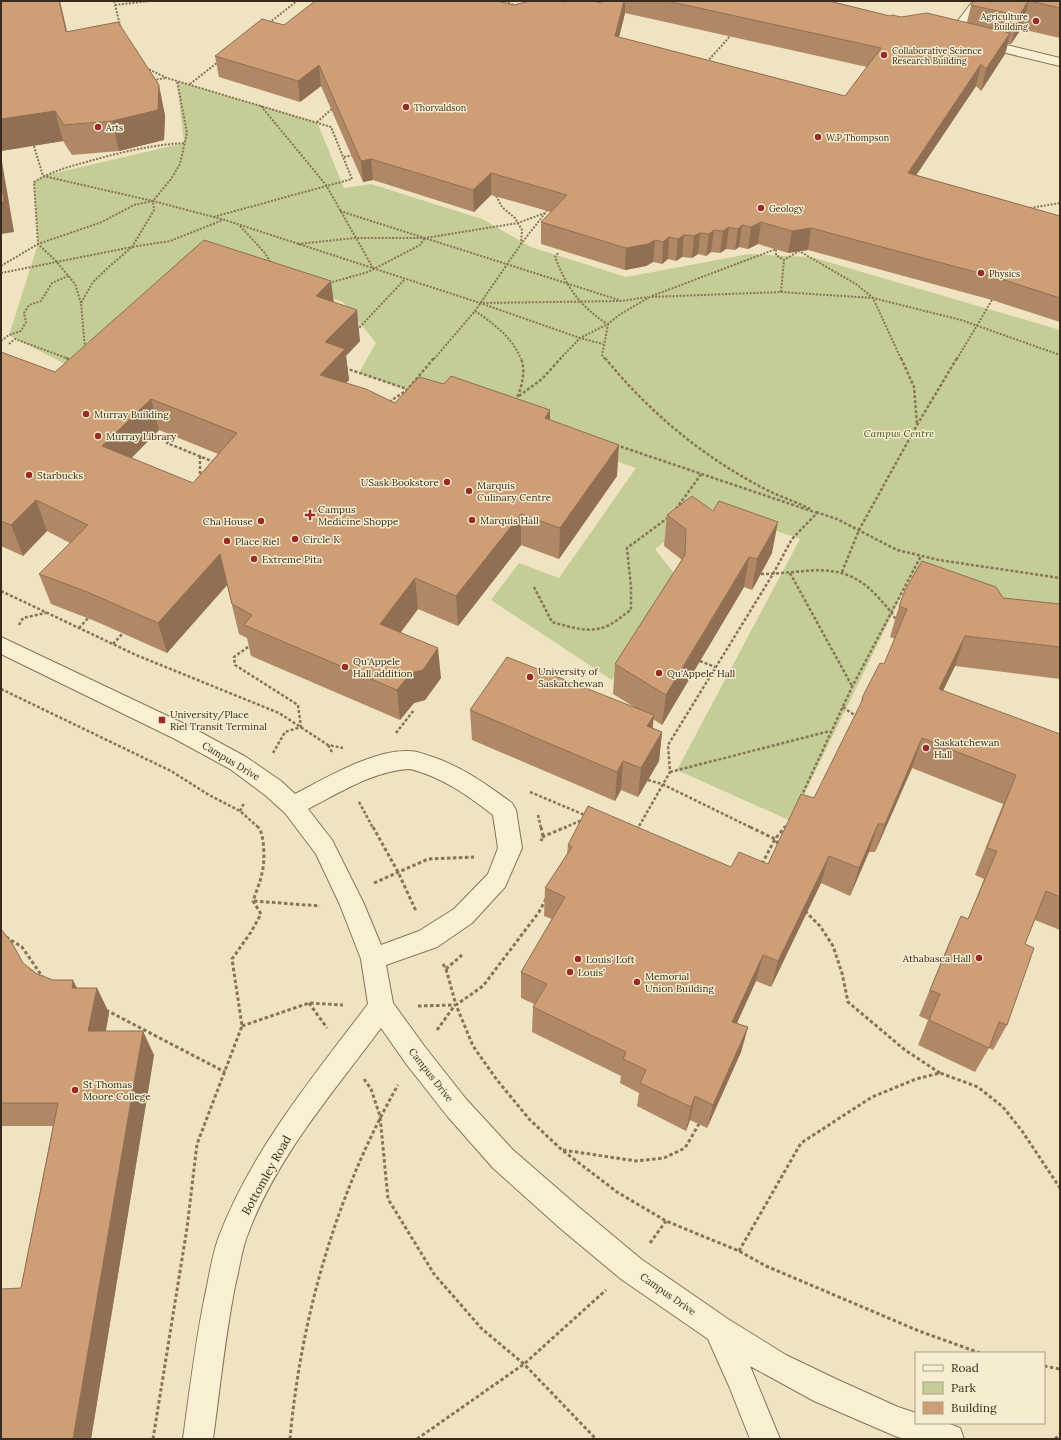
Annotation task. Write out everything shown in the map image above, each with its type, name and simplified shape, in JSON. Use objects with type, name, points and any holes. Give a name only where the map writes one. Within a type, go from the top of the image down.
[{"type":"street","points":[[953,36],[980,1]]},
{"type":"street","points":[[939,32],[1060,62]]},
{"type":"street","name":"Campus Drive","points":[[1,645],[183,733],[238,763],[273,788],[293,806],[324,847],[347,894],[364,933],[373,959],[381,1007],[416,1056],[457,1108],[503,1159],[571,1219],[631,1269],[718,1329],[776,1365],[826,1390],[895,1421],[949,1439]]},
{"type":"street","points":[[293,806],[346,778],[387,763],[410,760],[439,768],[469,784],[504,810],[510,848],[497,880],[463,916],[428,939],[373,959]]},
{"type":"street","name":"Bottomley Road","points":[[198,1439],[217,1304],[232,1239],[250,1197],[309,1102],[381,1007]]},
{"type":"street","points":[[718,1329],[741,1379],[765,1439]]},
{"type":"path","points":[[114,1],[122,33]]},
{"type":"path","points":[[115,5],[150,1]]},
{"type":"path","points":[[265,26],[297,1]]},
{"type":"path","points":[[505,1],[518,7]]},
{"type":"path","points":[[703,66],[736,30]]},
{"type":"path","points":[[190,84],[221,60]]},
{"type":"path","points":[[141,66],[167,78],[331,127],[352,179],[213,217]]},
{"type":"path","points":[[151,80],[167,78]]},
{"type":"path","points":[[1,266],[38,244],[102,222],[134,205],[153,201],[171,179],[180,164],[187,133],[177,80]]},
{"type":"path","points":[[261,106],[326,185],[373,268]]},
{"type":"path","points":[[317,122],[335,106]]},
{"type":"path","points":[[84,352],[81,303],[75,284],[56,261],[38,244],[34,182],[43,176],[104,157],[167,143],[184,143]]},
{"type":"path","points":[[34,146],[43,176]]},
{"type":"path","points":[[344,157],[355,155]]},
{"type":"path","points":[[43,176],[153,201],[225,220],[480,303],[580,338],[603,344]]},
{"type":"path","points":[[496,196],[502,207],[518,223],[522,230],[521,244]]},
{"type":"path","points":[[81,303],[93,282],[132,247],[154,210],[153,201]]},
{"type":"path","points":[[1029,208],[1060,203]]},
{"type":"path","points":[[383,406],[407,390],[475,310],[549,207]]},
{"type":"path","points":[[340,210],[621,301]]},
{"type":"path","points":[[296,244],[355,238],[425,238],[518,223],[546,213]]},
{"type":"path","points":[[1,273],[56,261],[170,241],[225,220]]},
{"type":"path","points":[[240,226],[264,252],[274,266]]},
{"type":"path","points":[[327,284],[345,280],[368,272],[373,268],[420,246],[425,238]]},
{"type":"path","points":[[512,404],[519,396],[542,379],[580,338],[608,324],[619,315],[650,297],[776,249],[776,255],[784,260]]},
{"type":"path","points":[[784,260],[799,251],[808,258],[844,275],[866,289],[873,298],[914,387],[917,425]]},
{"type":"path","points":[[558,253],[555,257],[566,284],[577,301],[608,324]]},
{"type":"path","points":[[781,292],[784,260]]},
{"type":"path","points":[[1,341],[9,335],[21,331],[26,322],[24,313],[29,305],[41,301],[52,283],[68,276]]},
{"type":"path","points":[[355,332],[404,279]]},
{"type":"path","points":[[480,303],[621,301],[650,297],[781,292],[816,293],[873,298],[932,312],[976,325],[1060,355]]},
{"type":"path","points":[[842,572],[859,530],[917,425],[992,300]]},
{"type":"path","points":[[475,310],[505,335],[521,358],[524,370],[519,396]]},
{"type":"path","points":[[608,324],[602,355],[614,371],[631,389],[673,428],[732,471],[766,490],[802,504],[817,513]]},
{"type":"path","points":[[8,344],[15,339],[77,362]]},
{"type":"path","points":[[344,368],[407,390]]},
{"type":"path","points":[[177,432],[167,443],[218,464]]},
{"type":"path","points":[[611,443],[817,513],[837,518],[897,550],[992,569],[1060,578]]},
{"type":"path","points":[[200,456],[200,484]]},
{"type":"path","points":[[676,510],[702,474]]},
{"type":"path","points":[[633,836],[670,772],[668,745],[773,574],[792,539],[817,513]]},
{"type":"path","points":[[534,587],[552,622],[570,628],[590,630],[606,626],[631,610],[632,596],[627,565],[627,548],[640,537],[666,521],[671,515]]},
{"type":"path","points":[[800,800],[852,686],[921,556]]},
{"type":"path","points":[[761,574],[824,570],[842,572],[866,584],[892,612],[896,621]]},
{"type":"path","points":[[790,573],[852,686]]},
{"type":"path","points":[[1,591],[136,655],[279,713],[328,745],[343,748]]},
{"type":"path","points":[[79,628],[94,611]]},
{"type":"path","points":[[113,644],[123,633]]},
{"type":"path","points":[[248,647],[234,657],[235,665],[298,705],[301,727]]},
{"type":"path","points":[[700,661],[715,667]]},
{"type":"path","points":[[1,689],[171,771],[209,795],[240,811],[261,830],[264,850],[263,872],[253,901]]},
{"type":"path","points":[[843,707],[858,717]]},
{"type":"path","points":[[396,734],[414,710]]},
{"type":"path","points":[[278,746],[285,732],[301,727]]},
{"type":"path","points":[[670,772],[831,731]]},
{"type":"path","points":[[328,745],[398,872],[428,939],[446,969],[456,1005],[473,1046],[497,1080],[530,1120],[562,1150],[617,1192],[666,1221],[739,1251],[766,1266],[919,1331],[977,1352]]},
{"type":"path","points":[[648,780],[662,784],[775,839],[781,850]]},
{"type":"path","points":[[530,792],[590,817]]},
{"type":"path","points":[[253,901],[318,907],[428,859],[470,858],[510,848],[590,817]]},
{"type":"path","points":[[586,824],[590,817]]},
{"type":"path","points":[[761,866],[775,839],[790,821]]},
{"type":"path","points":[[290,1439],[292,1402],[308,1322],[328,1246],[354,1172],[380,1116],[416,1056],[456,1005],[483,986],[539,912],[548,894]]},
{"type":"path","points":[[153,1439],[187,1228],[197,1144],[242,1026],[232,959],[261,914],[253,901]]},
{"type":"path","points":[[799,906],[820,926],[833,946],[842,973],[848,1002],[904,1050],[940,1073],[978,1087],[1003,1107],[1060,1188]]},
{"type":"path","points":[[4,935],[22,947],[48,983]]},
{"type":"path","points":[[242,1026],[309,1003],[381,1007]]},
{"type":"path","points":[[309,1003],[345,1055],[371,1089],[380,1116],[388,1199],[434,1274],[482,1330],[524,1364],[596,1439]]},
{"type":"path","points":[[102,1008],[225,1072]]},
{"type":"path","points":[[739,1251],[801,1143],[872,1096],[916,1079],[940,1073]]},
{"type":"path","points":[[562,1150],[636,1160],[664,1158],[685,1148],[699,1124]]},
{"type":"path","points":[[417,1439],[524,1364],[631,1269],[666,1221]]},
{"type":"path","points":[[1045,1366],[1060,1369]]},
{"type":"path","points":[[1055,1439],[1060,1434]]},
{"type":"green space","name":"Campus Centre","points":[[177,81],[317,122],[344,188],[371,184],[482,219],[531,247],[626,277],[749,254],[811,257],[1060,330],[1060,617],[996,608],[910,578],[791,821],[677,770],[800,539],[709,508],[655,549],[677,577],[612,680],[491,600],[519,563],[559,578],[636,468],[359,373],[376,343],[343,302],[214,259],[84,374],[9,335],[38,244],[34,182],[43,176],[184,143]]},
{"type":"building","points":[[1,1],[59,1],[66,32],[118,22],[159,85],[158,110],[112,121],[64,125],[55,111],[1,119]]},
{"type":"building","points":[[315,1],[497,1],[514,5],[530,1],[594,1],[601,3],[603,1],[624,1],[615,36],[845,96],[881,48],[667,1],[829,1],[890,16],[901,17],[927,13],[1010,33],[986,69],[981,64],[908,173],[1060,216],[1060,298],[998,278],[811,228],[792,231],[761,222],[751,227],[742,225],[738,229],[729,227],[723,231],[714,230],[709,234],[700,233],[694,236],[684,235],[678,239],[669,237],[663,242],[655,240],[648,244],[626,248],[541,222],[567,195],[491,173],[473,190],[371,159],[361,161],[319,65],[298,81],[215,56],[262,19],[284,25]]},
{"type":"building","points":[[974,1],[1028,1],[1019,16],[971,5]]},
{"type":"building","points":[[1030,1],[1060,1],[1060,8]]},
{"type":"building","points":[[1,182],[4,201],[1,202]]},
{"type":"building","points":[[204,240],[331,281],[316,296],[357,310],[325,342],[345,349],[320,375],[366,389],[395,403],[419,377],[444,384],[451,376],[550,410],[545,418],[619,445],[560,528],[521,514],[456,596],[415,578],[380,624],[438,648],[423,670],[411,673],[397,690],[244,625],[252,615],[232,604],[220,554],[158,623],[85,591],[39,574],[88,525],[36,500],[11,525],[1,521],[1,352],[55,372]],"holes":[[[151,399],[237,433],[193,483],[102,446]]]},
{"type":"building","points":[[692,496],[713,511],[719,501],[778,522],[757,559],[749,557],[666,695],[615,664],[685,555],[686,529],[667,515]]},
{"type":"building","points":[[922,561],[996,587],[1003,598],[1060,604],[1060,647],[965,636],[939,689],[1060,734],[1060,897],[1046,891],[1025,944],[1034,948],[1007,1025],[999,1022],[989,1048],[929,1020],[940,994],[930,990],[961,916],[968,919],[997,851],[987,848],[1016,775],[922,738],[885,824],[878,824],[859,868],[829,856],[778,961],[763,955],[732,1022],[748,1027],[713,1105],[695,1096],[691,1107],[640,1083],[646,1070],[623,1059],[626,1052],[533,1007],[547,984],[521,972],[565,897],[545,888],[572,847],[568,845],[588,806],[731,867],[739,852],[768,864],[801,794],[814,798],[880,663],[884,664],[907,609],[899,606],[905,590]]},
{"type":"building","points":[[507,657],[654,715],[647,726],[662,732],[641,768],[623,761],[617,772],[470,710]]},
{"type":"building","points":[[1,929],[12,943],[23,963],[37,974],[53,980],[73,980],[72,988],[97,988],[88,1031],[143,1031],[73,1439],[1,1439],[1,1289],[21,1288],[58,1103],[1,1103]]},
{"type":"place","name":"Agriculture Building","points":[[1036,21]]},
{"type":"place","name":"Collaborative Science Research Building","points":[[884,55]]},
{"type":"place","name":"Thorvaldson","points":[[406,107]]},
{"type":"place","name":"Arts","points":[[98,127]]},
{"type":"place","name":"W.P Thompson","points":[[818,137]]},
{"type":"place","name":"Geology","points":[[761,208]]},
{"type":"place","name":"Physics","points":[[981,273]]},
{"type":"place","name":"Murray Building","points":[[86,414]]},
{"type":"place","name":"Murray Library","points":[[98,436]]},
{"type":"place","name":"Starbucks","points":[[29,475]]},
{"type":"place","name":"USask Bookstore","points":[[447,482]]},
{"type":"place","name":"Marquis Culinary Centre","points":[[469,491]]},
{"type":"place","name":"Campus Medicine Shoppe","points":[[310,515]]},
{"type":"place","name":"Marquis Hall","points":[[472,520]]},
{"type":"place","name":"Cha House","points":[[261,521]]},
{"type":"place","name":"Circle K","points":[[295,539]]},
{"type":"place","name":"Place Riel","points":[[227,541]]},
{"type":"place","name":"Extreme Pita","points":[[254,559]]},
{"type":"place","name":"Qu'Appele Hall addition","points":[[345,667]]},
{"type":"place","name":"Qu'Appele Hall","points":[[659,673]]},
{"type":"place","name":"University of Saskatchewan","points":[[530,677]]},
{"type":"place","name":"University/Place Riel Transit Terminal","points":[[162,720]]},
{"type":"place","name":"Saskatchewan Hall","points":[[926,748]]},
{"type":"place","name":"Athabasca Hall","points":[[979,958]]},
{"type":"place","name":"Louis' Loft","points":[[578,959]]},
{"type":"place","name":"Louis'","points":[[570,972]]},
{"type":"place","name":"Memorial Union Building","points":[[637,982]]},
{"type":"place","name":"St Thomas Moore College","points":[[75,1090]]}]
